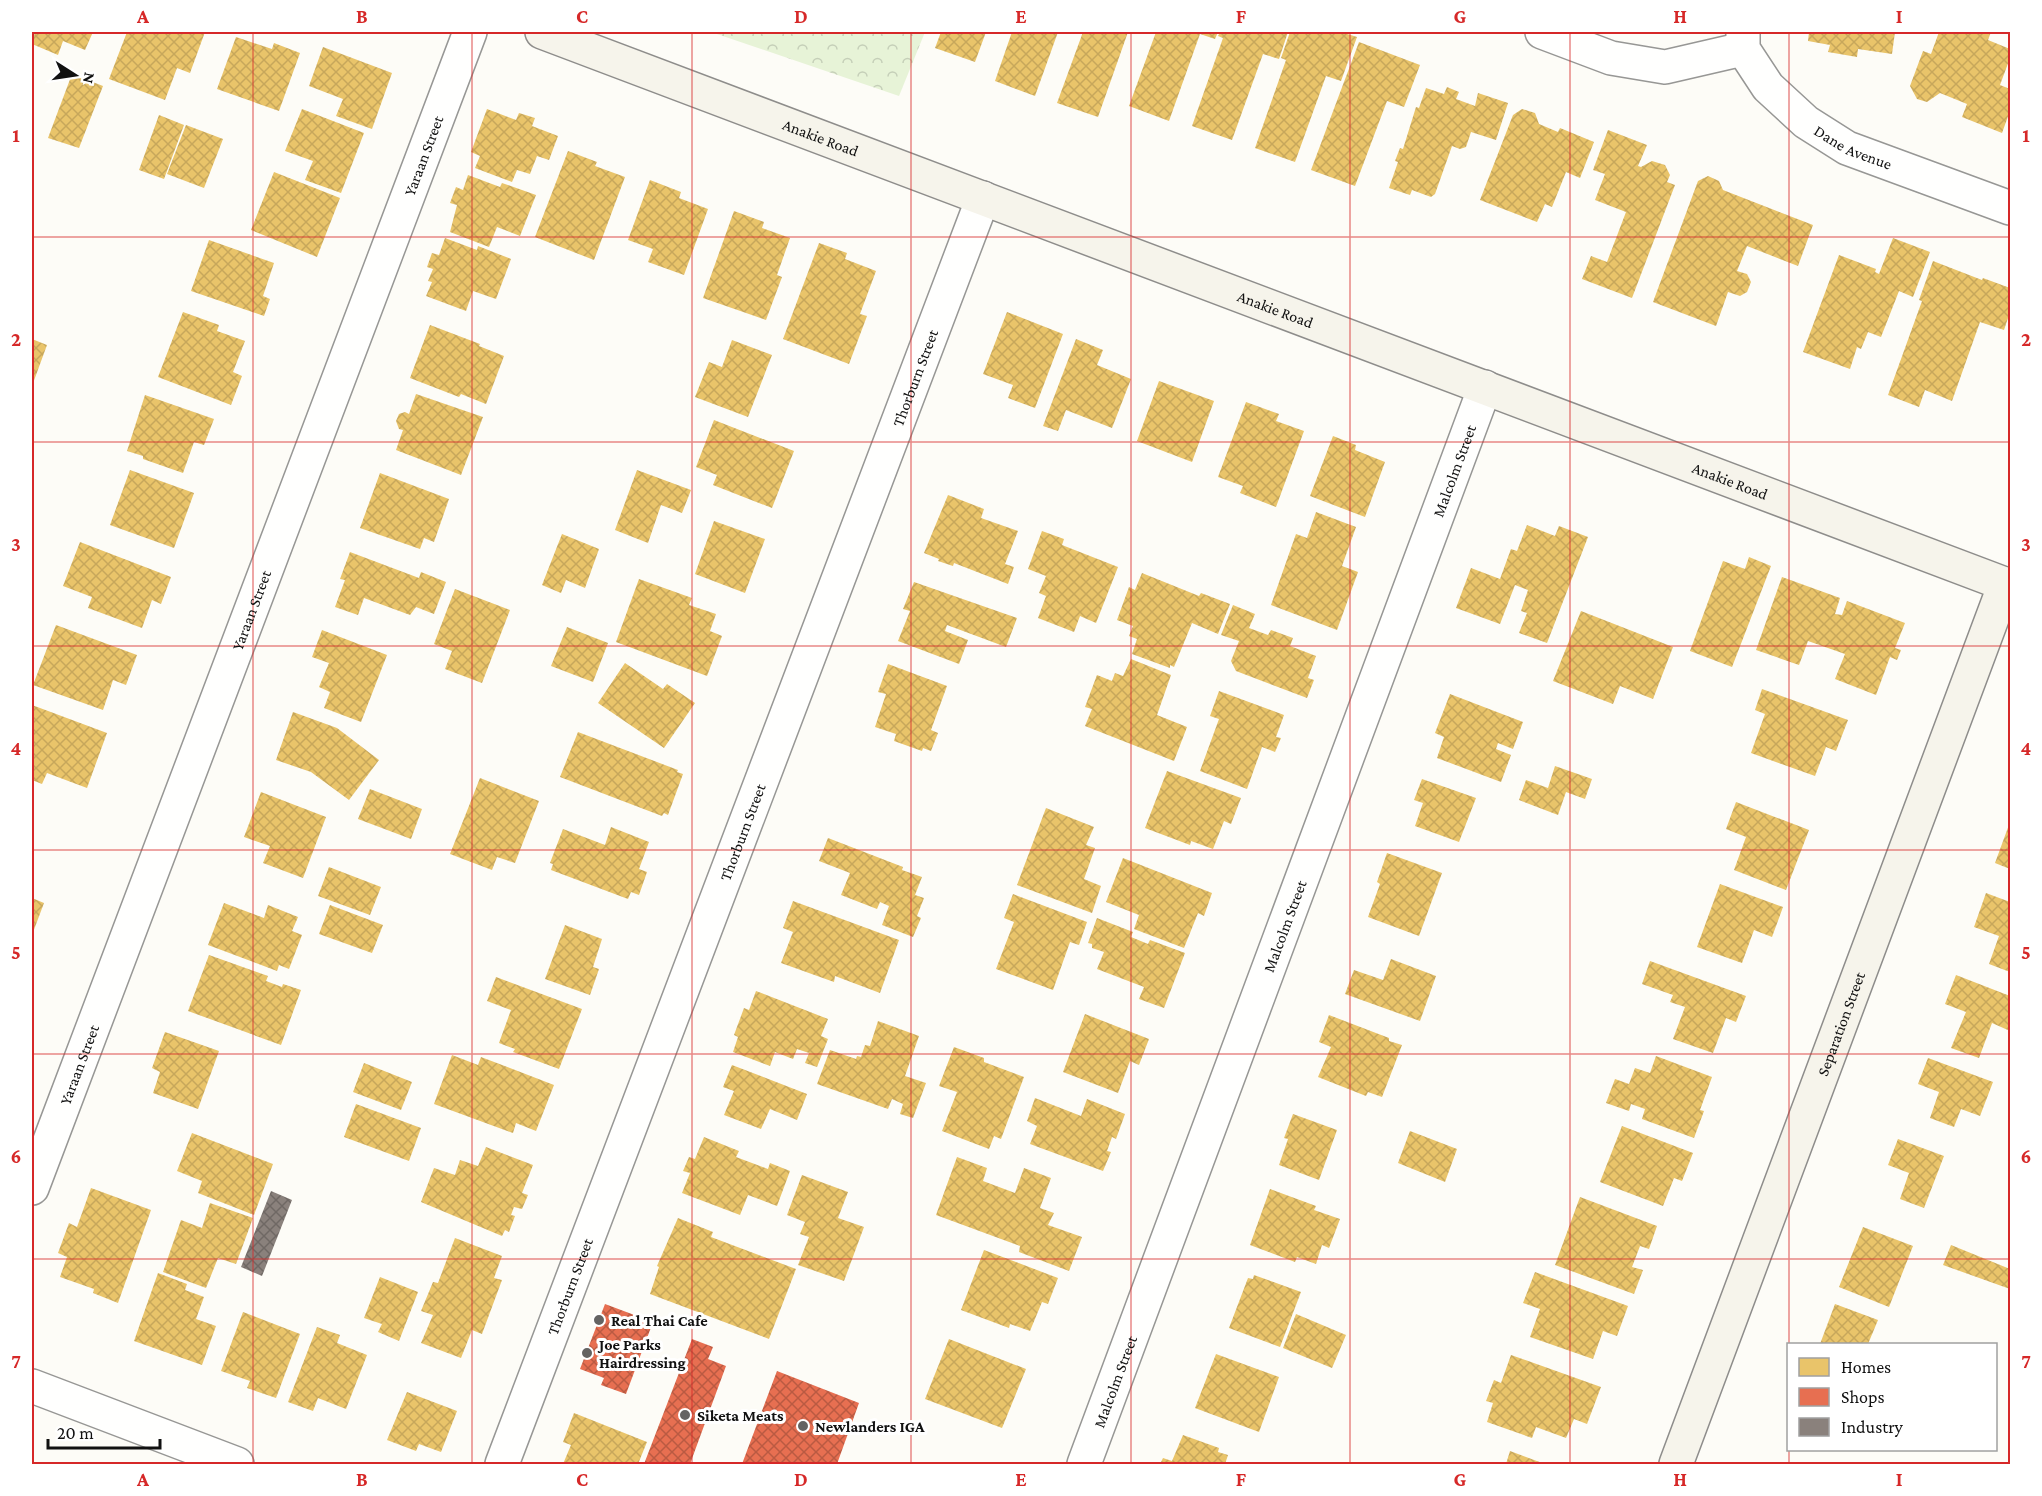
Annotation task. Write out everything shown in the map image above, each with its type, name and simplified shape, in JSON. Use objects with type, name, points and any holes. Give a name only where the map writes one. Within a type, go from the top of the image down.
[{"type":"main road","name":"Anakie Road","points":[[542,32],[2008,585]]},
{"type":"main road","name":"Separation Street","points":[[1676,1464],[2008,585]]},
{"type":"street","name":"Yaraan Street","points":[[32,1188],[470,32]]},
{"type":"street","points":[[1542,32],[1611,58],[1665,67],[1743,40]]},
{"type":"street","name":"Dane Avenue","points":[[1743,40],[1768,87],[1806,122],[1847,147],[2010,208]]},
{"type":"street","name":"Thorburn Street","points":[[502,1464],[983,198]]},
{"type":"street","name":"Malcolm Street","points":[[1084,1464],[1485,387]]},
{"type":"street","points":[[32,1386],[237,1464]]},
{"type":"green space","points":[[711,32],[925,32],[899,96]]},
{"type":"building: Homes","points":[[35,32],[93,32],[85,50],[63,41],[58,55],[32,44]]},
{"type":"building: Homes","points":[[127,32],[205,32],[190,73],[177,68],[165,100],[109,79]]},
{"type":"building: Homes","points":[[941,32],[986,32],[975,62],[935,48]]},
{"type":"building: Homes","points":[[1012,32],[1058,32],[1035,96],[995,81]]},
{"type":"building: Homes","points":[[1083,32],[1128,32],[1098,117],[1057,103]]},
{"type":"building: Homes","points":[[1156,32],[1218,32],[1215,39],[1200,34],[1169,121],[1129,106]]},
{"type":"building: Homes","points":[[1220,32],[1288,32],[1279,59],[1263,54],[1232,140],[1192,126],[1223,38],[1218,36]]},
{"type":"building: Homes","points":[[1290,32],[1341,32],[1357,37],[1341,81],[1326,76],[1295,162],[1255,148],[1286,60],[1281,58]]},
{"type":"building: Homes","points":[[1809,32],[1895,32],[1892,54],[1858,49],[1857,57],[1828,52],[1830,45],[1808,41]]},
{"type":"building: Homes","points":[[1939,32],[1991,32],[1988,40],[2010,49],[2010,58],[2000,85],[2010,89],[2010,111],[2002,133],[1962,117],[1967,104],[1940,93],[1927,102],[1917,99],[1910,86],[1923,51],[1931,54]]},
{"type":"building: Homes","points":[[236,37],[272,49],[274,43],[300,53],[279,111],[217,89]]},
{"type":"building: Homes","points":[[1359,42],[1420,65],[1404,107],[1387,101],[1355,186],[1311,170]]},
{"type":"building: Homes","points":[[323,47],[392,73],[372,129],[336,116],[343,99],[309,86]]},
{"type":"building: Homes","points":[[72,74],[103,86],[79,148],[48,138]]},
{"type":"building: Homes","points":[[1447,87],[1459,92],[1456,99],[1475,106],[1478,93],[1508,103],[1496,140],[1471,132],[1466,147],[1460,149],[1452,146],[1435,194],[1431,197],[1412,190],[1410,195],[1389,188],[1398,162],[1395,161],[1400,148],[1403,149],[1416,107],[1419,108],[1426,88],[1444,94]]},
{"type":"building: Homes","points":[[302,109],[364,133],[341,193],[305,180],[313,161],[285,151]]},
{"type":"building: Homes","points":[[487,109],[516,120],[519,113],[535,118],[532,126],[558,136],[549,160],[537,156],[530,174],[517,170],[512,182],[475,168],[480,156],[471,152]]},
{"type":"building: Homes","points":[[1522,109],[1535,113],[1539,124],[1558,132],[1560,128],[1594,142],[1580,178],[1566,172],[1552,207],[1545,204],[1537,222],[1480,200],[1513,115]]},
{"type":"building: Homes","points":[[159,115],[184,125],[164,179],[139,170]]},
{"type":"building: Homes","points":[[186,125],[223,139],[204,188],[167,174]]},
{"type":"building: Homes","points":[[1608,130],[1647,145],[1638,166],[1641,167],[1652,161],[1665,165],[1670,175],[1667,182],[1675,185],[1632,298],[1582,279],[1591,256],[1607,262],[1626,212],[1595,200],[1605,174],[1593,170]]},
{"type":"building: Homes","points":[[568,151],[597,162],[595,166],[625,177],[594,260],[535,237]]},
{"type":"building: Homes","points":[[274,172],[340,198],[317,257],[251,230]]},
{"type":"building: Homes","points":[[468,175],[500,187],[502,183],[536,195],[520,236],[497,227],[489,247],[450,232],[457,205],[450,203],[456,187],[463,190]]},
{"type":"building: Homes","points":[[1708,176],[1719,181],[1723,190],[1813,225],[1798,266],[1747,246],[1737,271],[1747,274],[1751,282],[1747,292],[1740,296],[1728,292],[1716,326],[1653,302],[1698,181]]},
{"type":"building: Homes","points":[[650,180],[681,192],[679,198],[708,209],[684,275],[648,262],[653,249],[628,240]]},
{"type":"building: Homes","points":[[734,211],[764,222],[762,228],[790,238],[777,275],[782,277],[766,320],[703,298]]},
{"type":"building: Homes","points":[[445,238],[477,250],[478,246],[511,259],[496,299],[473,291],[466,311],[426,296],[432,282],[428,281],[433,269],[427,267],[432,253],[439,255]]},
{"type":"building: Homes","points":[[1893,238],[1930,252],[1913,297],[1899,291],[1881,337],[1868,332],[1861,349],[1857,347],[1850,369],[1803,352],[1839,255],[1876,269],[1875,272],[1879,274]]},
{"type":"building: Homes","points":[[209,240],[274,263],[263,296],[270,299],[264,316],[191,291]]},
{"type":"building: Homes","points":[[819,243],[847,253],[845,259],[876,271],[860,314],[867,316],[849,364],[783,339]]},
{"type":"building: Homes","points":[[1933,261],[2010,288],[2010,312],[2004,330],[1980,322],[1952,401],[1925,390],[1919,407],[1888,395],[1922,301],[1919,300]]},
{"type":"building: Homes","points":[[183,312],[219,325],[217,331],[245,341],[233,372],[242,376],[231,405],[158,377]]},
{"type":"building: Homes","points":[[1007,312],[1063,334],[1035,408],[1008,398],[1013,385],[983,374]]},
{"type":"building: Homes","points":[[430,325],[504,356],[486,404],[461,394],[459,397],[410,378]]},
{"type":"building: Homes","points":[[32,339],[47,345],[32,386]]},
{"type":"building: Homes","points":[[1076,339],[1103,350],[1097,365],[1131,379],[1112,428],[1066,410],[1058,431],[1043,426]]},
{"type":"building: Homes","points":[[732,340],[772,355],[748,417],[695,397],[709,362],[722,367]]},
{"type":"building: Homes","points":[[1159,381],[1214,401],[1192,462],[1137,441]]},
{"type":"building: Homes","points":[[416,394],[483,417],[461,475],[396,450],[403,430],[399,429],[396,421],[399,414],[405,412],[409,414]]},
{"type":"building: Homes","points":[[145,395],[214,419],[204,445],[194,442],[183,473],[127,451]]},
{"type":"building: Homes","points":[[1246,402],[1279,414],[1276,421],[1304,431],[1276,507],[1240,493],[1243,486],[1218,477]]},
{"type":"building: Homes","points":[[714,420],[794,451],[772,508],[713,485],[717,475],[696,467]]},
{"type":"building: Homes","points":[[1333,436],[1356,445],[1355,450],[1385,462],[1365,517],[1310,496]]},
{"type":"building: Homes","points":[[130,470],[194,493],[174,548],[110,525]]},
{"type":"building: Homes","points":[[637,470],[691,490],[682,513],[661,505],[648,543],[615,530]]},
{"type":"building: Homes","points":[[380,473],[449,499],[434,542],[424,538],[420,549],[360,528]]},
{"type":"building: Homes","points":[[948,495],[984,509],[981,518],[1018,531],[1005,564],[1014,567],[1008,584],[954,563],[953,566],[938,561],[939,559],[924,553]]},
{"type":"building: Homes","points":[[1316,512],[1356,527],[1342,566],[1358,572],[1337,630],[1271,605],[1296,534],[1307,538]]},
{"type":"building: Homes","points":[[714,521],[765,539],[745,593],[695,574]]},
{"type":"building: Homes","points":[[1527,525],[1555,536],[1559,526],[1588,537],[1547,643],[1519,633],[1527,613],[1521,611],[1528,590],[1515,585],[1500,624],[1456,608],[1471,568],[1500,579],[1511,549],[1517,551]]},
{"type":"building: Homes","points":[[1042,531],[1064,539],[1062,545],[1118,567],[1096,623],[1080,616],[1074,632],[1038,618],[1046,596],[1039,593],[1046,576],[1028,569]]},
{"type":"building: Homes","points":[[562,534],[599,549],[585,588],[566,580],[561,593],[542,585]]},
{"type":"building: Homes","points":[[80,542],[171,577],[161,604],[152,600],[142,628],[88,608],[92,597],[63,586]]},
{"type":"building: Homes","points":[[350,552],[419,578],[421,572],[446,582],[434,614],[416,607],[410,615],[364,598],[358,615],[335,607],[345,580],[340,579]]},
{"type":"building: Homes","points":[[1749,557],[1771,566],[1732,667],[1690,651],[1723,561],[1745,569]]},
{"type":"building: Homes","points":[[1142,573],[1199,596],[1201,593],[1230,604],[1218,634],[1192,623],[1174,667],[1170,665],[1170,668],[1132,654],[1137,639],[1129,636],[1133,626],[1117,620],[1129,587],[1135,590]]},
{"type":"building: Homes","points":[[1782,577],[1840,598],[1835,614],[1842,615],[1847,601],[1905,623],[1895,648],[1901,650],[1897,660],[1890,657],[1876,695],[1835,679],[1845,654],[1808,641],[1799,665],[1756,650]]},
{"type":"building: Homes","points":[[639,579],[692,598],[689,605],[716,614],[710,631],[722,636],[707,676],[616,642]]},
{"type":"building: Homes","points":[[914,582],[1017,618],[1006,647],[947,625],[945,631],[968,640],[959,664],[898,641],[910,611],[903,609]]},
{"type":"building: Homes","points":[[455,589],[510,610],[482,683],[445,669],[452,651],[434,644]]},
{"type":"building: Homes","points":[[1233,605],[1255,614],[1249,628],[1268,635],[1271,630],[1293,638],[1290,646],[1316,656],[1308,678],[1314,680],[1307,698],[1236,671],[1231,661],[1239,641],[1221,635]]},
{"type":"building: Homes","points":[[1581,611],[1673,647],[1653,699],[1620,686],[1613,704],[1553,681]]},
{"type":"building: Homes","points":[[56,625],[137,655],[126,685],[113,680],[103,710],[33,685]]},
{"type":"building: Homes","points":[[567,627],[608,643],[593,682],[551,666]]},
{"type":"building: Homes","points":[[322,630],[387,655],[361,722],[324,708],[330,692],[319,687],[329,663],[312,657]]},
{"type":"building: Homes","points":[[1131,659],[1171,675],[1157,715],[1187,727],[1174,761],[1085,726],[1092,709],[1085,707],[1097,675],[1112,681],[1115,673],[1123,676]]},
{"type":"building: Homes","points":[[625,663],[663,689],[667,684],[695,703],[664,748],[598,703]]},
{"type":"building: Homes","points":[[888,664],[947,686],[931,730],[938,733],[931,751],[923,748],[922,751],[894,741],[896,734],[875,727],[886,694],[878,692]]},
{"type":"building: Homes","points":[[1762,689],[1848,720],[1836,751],[1826,747],[1815,776],[1751,753],[1765,714],[1755,710]]},
{"type":"building: Homes","points":[[1219,691],[1284,715],[1276,737],[1281,738],[1275,752],[1262,747],[1247,789],[1200,771],[1219,719],[1210,716]]},
{"type":"building: Homes","points":[[1450,694],[1523,722],[1513,749],[1498,743],[1496,749],[1511,755],[1501,782],[1437,758],[1444,737],[1435,733]]},
{"type":"building: Homes","points":[[32,705],[107,733],[87,788],[47,773],[42,784],[32,780]]},
{"type":"building: Homes","points":[[293,712],[337,728],[379,760],[349,800],[311,772],[276,760]]},
{"type":"building: Homes","points":[[578,732],[678,770],[677,772],[683,774],[668,815],[664,813],[662,816],[560,777]]},
{"type":"building: Homes","points":[[1555,766],[1592,779],[1585,799],[1566,792],[1558,815],[1519,800],[1526,780],[1548,788]]},
{"type":"building: Homes","points":[[1167,771],[1241,798],[1231,824],[1224,821],[1213,849],[1191,841],[1190,845],[1145,828]]},
{"type":"building: Homes","points":[[480,778],[539,801],[515,863],[497,857],[492,870],[450,854]]},
{"type":"building: Homes","points":[[1422,779],[1476,798],[1459,842],[1415,826],[1423,803],[1414,800]]},
{"type":"building: Homes","points":[[370,789],[422,809],[411,839],[358,819]]},
{"type":"building: Homes","points":[[261,792],[326,817],[303,878],[263,863],[270,846],[244,837]]},
{"type":"building: Homes","points":[[1736,802],[1809,830],[1786,890],[1734,870],[1746,837],[1726,829]]},
{"type":"building: Homes","points":[[1046,808],[1094,827],[1086,845],[1095,848],[1084,879],[1101,886],[1092,913],[1017,885]]},
{"type":"building: Homes","points":[[2010,822],[2010,869],[1995,863]]},
{"type":"building: Homes","points":[[611,827],[649,842],[639,869],[647,872],[639,895],[631,892],[628,899],[551,870],[553,864],[550,863],[563,829],[605,845]]},
{"type":"building: Homes","points":[[828,838],[903,867],[902,870],[922,877],[915,895],[924,898],[917,916],[921,918],[913,937],[882,925],[889,906],[880,902],[877,909],[841,895],[850,873],[819,861]]},
{"type":"building: Homes","points":[[1387,853],[1442,873],[1419,936],[1368,917],[1380,884],[1377,882]]},
{"type":"building: Homes","points":[[1123,858],[1212,893],[1204,916],[1198,913],[1184,948],[1134,929],[1139,915],[1106,902]]},
{"type":"building: Homes","points":[[329,867],[381,887],[370,915],[318,896]]},
{"type":"building: Homes","points":[[1720,884],[1783,907],[1772,937],[1754,930],[1742,963],[1697,947]]},
{"type":"building: Homes","points":[[1986,893],[2010,902],[2010,972],[1989,964],[1999,936],[1974,927]]},
{"type":"building: Homes","points":[[1013,894],[1087,922],[1079,945],[1070,942],[1053,990],[996,969],[1014,922],[1004,918]]},
{"type":"building: Homes","points":[[32,898],[44,903],[32,935]]},
{"type":"building: Homes","points":[[793,901],[899,940],[880,993],[835,976],[834,982],[781,963],[793,932],[783,928]]},
{"type":"building: Homes","points":[[224,903],[264,918],[268,905],[298,917],[292,931],[302,935],[289,969],[279,965],[277,971],[208,945]]},
{"type":"building: Homes","points":[[330,905],[383,925],[372,953],[319,934]]},
{"type":"building: Homes","points":[[1097,918],[1133,932],[1131,937],[1148,944],[1150,940],[1185,953],[1164,1008],[1139,999],[1144,987],[1097,969],[1104,952],[1092,948],[1092,944],[1088,943]]},
{"type":"building: Homes","points":[[565,925],[602,939],[593,967],[599,969],[590,995],[545,979]]},
{"type":"building: Homes","points":[[209,955],[268,976],[266,981],[282,987],[283,984],[301,990],[281,1045],[188,1011]]},
{"type":"building: Homes","points":[[1391,959],[1436,976],[1420,1021],[1345,994],[1354,970],[1383,980]]},
{"type":"building: Homes","points":[[1650,961],[1746,996],[1736,1022],[1726,1018],[1713,1053],[1673,1039],[1685,1007],[1670,1002],[1673,995],[1642,984]]},
{"type":"building: Homes","points":[[1956,975],[2010,996],[2010,1031],[1992,1023],[1979,1058],[1951,1048],[1966,1012],[1945,1004]]},
{"type":"building: Homes","points":[[496,977],[582,1009],[559,1069],[513,1052],[515,1049],[499,1043],[511,1010],[487,1001]]},
{"type":"building: Homes","points":[[756,991],[828,1019],[821,1036],[828,1039],[817,1067],[805,1063],[809,1053],[797,1049],[793,1059],[775,1052],[770,1066],[733,1052],[738,1037],[734,1035],[744,1008],[749,1010]]},
{"type":"building: Homes","points":[[1085,1014],[1149,1039],[1139,1065],[1130,1061],[1118,1093],[1063,1072]]},
{"type":"building: Homes","points":[[1329,1015],[1402,1045],[1382,1097],[1368,1092],[1366,1096],[1318,1077],[1331,1047],[1319,1042]]},
{"type":"building: Homes","points":[[878,1021],[919,1036],[905,1076],[926,1083],[913,1118],[900,1114],[903,1104],[892,1099],[888,1109],[817,1084],[830,1050],[856,1059],[857,1056],[861,1057],[865,1045],[870,1046]]},
{"type":"building: Homes","points":[[165,1032],[219,1051],[198,1109],[153,1093],[160,1072],[152,1068]]},
{"type":"building: Homes","points":[[954,1047],[984,1058],[984,1062],[1024,1077],[1001,1139],[994,1136],[989,1149],[942,1131],[957,1092],[939,1086]]},
{"type":"building: Homes","points":[[452,1055],[478,1065],[481,1057],[554,1085],[536,1131],[516,1123],[513,1133],[434,1104]]},
{"type":"building: Homes","points":[[1656,1056],[1712,1077],[1700,1110],[1704,1111],[1694,1138],[1642,1119],[1645,1109],[1631,1104],[1629,1111],[1606,1103],[1615,1079],[1629,1084],[1635,1068],[1650,1073]]},
{"type":"building: Homes","points":[[1928,1058],[1993,1082],[1980,1116],[1961,1109],[1954,1127],[1930,1118],[1939,1092],[1918,1084]]},
{"type":"building: Homes","points":[[364,1063],[412,1082],[401,1110],[353,1092]]},
{"type":"building: Homes","points":[[732,1065],[807,1094],[797,1120],[770,1109],[761,1129],[724,1115],[734,1091],[723,1087]]},
{"type":"building: Homes","points":[[1035,1098],[1081,1116],[1087,1099],[1125,1114],[1116,1139],[1112,1137],[1107,1151],[1111,1152],[1103,1171],[1030,1144],[1037,1126],[1027,1121]]},
{"type":"building: Homes","points":[[356,1104],[421,1128],[409,1161],[344,1137]]},
{"type":"building: Homes","points":[[1293,1114],[1337,1130],[1319,1180],[1279,1165],[1288,1139],[1284,1138]]},
{"type":"building: Homes","points":[[1622,1126],[1693,1153],[1682,1181],[1674,1178],[1663,1206],[1600,1182]]},
{"type":"building: Homes","points":[[1410,1131],[1457,1149],[1445,1182],[1398,1163]]},
{"type":"building: Homes","points":[[192,1133],[273,1164],[254,1215],[198,1193],[202,1181],[177,1171]]},
{"type":"building: Homes","points":[[704,1137],[739,1151],[736,1157],[768,1169],[770,1163],[790,1171],[777,1206],[748,1195],[740,1215],[682,1193],[690,1173],[683,1171],[689,1157],[695,1159]]},
{"type":"building: Homes","points":[[1898,1139],[1944,1156],[1924,1208],[1900,1199],[1909,1173],[1888,1165]]},
{"type":"building: Homes","points":[[486,1147],[533,1165],[522,1193],[528,1195],[522,1209],[514,1207],[511,1215],[515,1216],[509,1232],[505,1230],[502,1236],[421,1202],[434,1168],[455,1175],[460,1160],[478,1166]]},
{"type":"building: Homes","points":[[957,1157],[987,1168],[983,1181],[1015,1193],[1024,1168],[1051,1178],[1040,1208],[1054,1213],[1048,1225],[1082,1237],[1069,1271],[1019,1252],[1020,1246],[936,1215]]},
{"type":"building: Homes","points":[[802,1175],[848,1192],[838,1218],[864,1227],[844,1281],[798,1265],[809,1237],[800,1234],[805,1222],[787,1215]]},
{"type":"building: Homes","points":[[91,1188],[151,1210],[118,1303],[93,1293],[94,1289],[60,1277],[67,1257],[58,1253],[69,1223],[77,1227]]},
{"type":"building: Homes","points":[[1270,1189],[1316,1206],[1314,1210],[1340,1219],[1329,1248],[1322,1245],[1316,1264],[1297,1257],[1295,1262],[1250,1245]]},
{"type":"building: Homes","points":[[1580,1197],[1657,1226],[1649,1249],[1640,1246],[1632,1267],[1643,1270],[1634,1294],[1555,1265]]},
{"type":"building: Homes","points":[[210,1203],[253,1218],[236,1264],[218,1258],[206,1288],[163,1272],[181,1220],[202,1228]]},
{"type":"building: Homes","points":[[678,1218],[713,1232],[711,1237],[796,1269],[769,1339],[650,1294],[659,1267],[657,1266]]},
{"type":"building: Homes","points":[[1863,1227],[1913,1246],[1889,1307],[1839,1287]]},
{"type":"building: Homes","points":[[455,1238],[502,1256],[494,1278],[502,1280],[482,1334],[472,1330],[461,1358],[421,1343],[433,1315],[421,1311],[433,1282],[438,1283]]},
{"type":"building: Homes","points":[[1951,1245],[2010,1269],[2010,1289],[1943,1265]]},
{"type":"building: Homes","points":[[984,1250],[1058,1278],[1048,1304],[1042,1302],[1030,1331],[1010,1324],[1009,1328],[961,1310]]},
{"type":"building: Homes","points":[[1535,1272],[1628,1306],[1617,1336],[1603,1331],[1593,1359],[1530,1337],[1540,1309],[1523,1303]]},
{"type":"building: Homes","points":[[158,1273],[187,1284],[185,1290],[204,1297],[196,1319],[216,1326],[202,1365],[134,1341]]},
{"type":"building: Homes","points":[[1254,1275],[1301,1292],[1280,1347],[1229,1328],[1248,1278],[1253,1279]]},
{"type":"building: Homes","points":[[380,1277],[418,1292],[399,1341],[378,1332],[382,1324],[364,1318]]},
{"type":"building: Homes","points":[[1835,1304],[1878,1320],[1868,1343],[1820,1343]]},
{"type":"building: Homes","points":[[243,1312],[300,1334],[276,1398],[247,1388],[250,1381],[221,1371]]},
{"type":"building: Homes","points":[[1296,1314],[1346,1335],[1332,1368],[1283,1348]]},
{"type":"building: Homes","points":[[317,1327],[340,1335],[337,1343],[367,1355],[346,1409],[318,1398],[313,1411],[288,1402]]},
{"type":"building: Homes","points":[[949,1339],[1026,1369],[1002,1428],[925,1399]]},
{"type":"building: Homes","points":[[1216,1354],[1279,1377],[1259,1432],[1195,1408]]},
{"type":"building: Homes","points":[[1511,1355],[1601,1387],[1587,1424],[1574,1419],[1566,1438],[1536,1427],[1532,1438],[1487,1422],[1493,1403],[1486,1401],[1494,1380],[1501,1383]]},
{"type":"building: Homes","points":[[407,1392],[457,1411],[441,1452],[419,1444],[416,1451],[387,1440]]},
{"type":"building: Homes","points":[[574,1413],[647,1442],[638,1464],[563,1464],[571,1445],[563,1442]]},
{"type":"building: Homes","points":[[1183,1435],[1219,1448],[1218,1452],[1228,1455],[1225,1464],[1160,1464],[1163,1458],[1172,1461]]},
{"type":"building: Homes","points":[[1510,1451],[1545,1464],[1506,1464]]},
{"type":"building: Shops","points":[[605,1304],[653,1322],[626,1394],[601,1385],[604,1378],[580,1369]]},
{"type":"building: Shops","name":"Siketa Meats","points":[[692,1339],[713,1347],[708,1359],[726,1366],[690,1464],[644,1464]]},
{"type":"building: Shops","name":"Newlanders IGA","points":[[777,1371],[859,1403],[837,1464],[742,1464]]},
{"type":"building: Industry","points":[[271,1191],[292,1200],[262,1276],[241,1267]]},
{"type":"place","name":"Real Thai Cafe","points":[[599,1320]]},
{"type":"place","name":"Joe Parks Hairdressing","points":[[587,1353]]},
{"type":"place","name":"Siketa Meats","points":[[685,1415]]},
{"type":"place","name":"Newlanders IGA","points":[[803,1426]]}]
